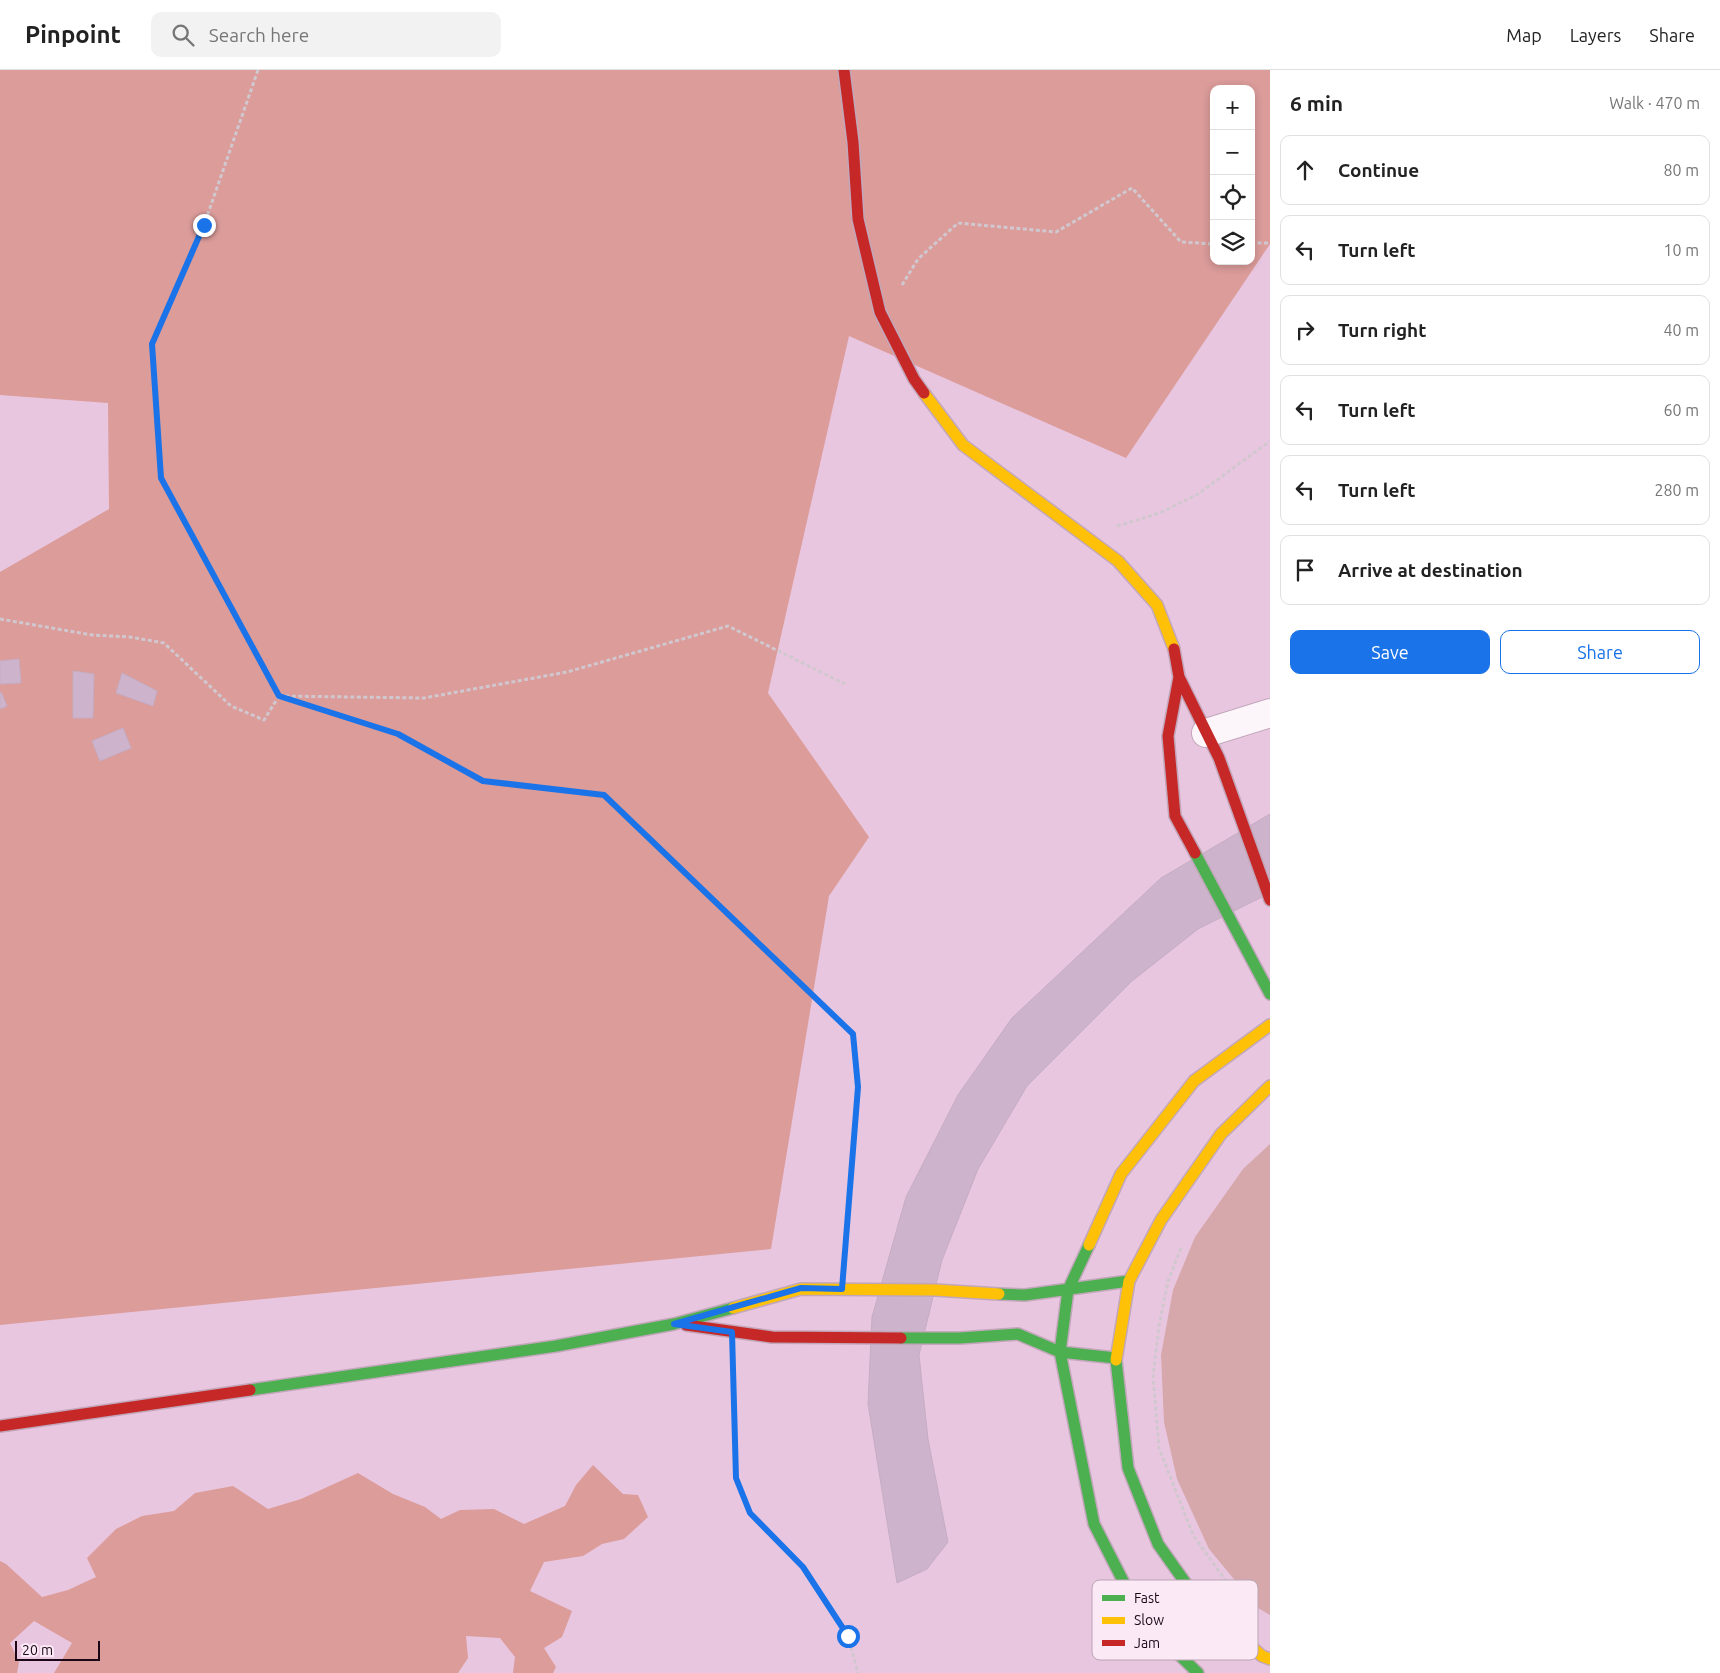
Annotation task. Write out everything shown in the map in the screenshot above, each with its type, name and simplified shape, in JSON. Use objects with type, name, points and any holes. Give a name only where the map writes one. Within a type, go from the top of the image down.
[{"type":"main road","points":[[844,70],[854,142],[858,219],[880,312],[914,379],[963,445],[1118,561],[1157,605],[1174,650],[1179,677],[1219,758],[1270,900]]},
{"type":"main road","points":[[1179,677],[1168,736],[1176,816],[1270,994]]},
{"type":"main road","points":[[1123,1580],[1094,1524],[1060,1352],[1068,1290],[1122,1174],[1194,1081],[1270,1025]]},
{"type":"main road","points":[[1184,1580],[1158,1544],[1128,1468],[1116,1358],[1129,1281],[1161,1220],[1221,1134],[1270,1086]]},
{"type":"main road","points":[[0,1426],[546,1348],[674,1324],[801,1288],[935,1290],[1025,1295],[1129,1281]]},
{"type":"main road","points":[[674,1324],[782,1337],[960,1338],[1018,1334],[1060,1352],[1116,1358]]},
{"type":"main road","points":[[1258,1652],[1270,1659]]},
{"type":"main road","points":[[1185,1660],[1198,1673]]},
{"type":"street","points":[[1206,733],[1270,713]]},
{"type":"path","points":[[258,70],[204,225],[152,344],[161,478],[279,696],[398,734],[483,781],[604,795],[853,1034],[858,1087],[842,1289]]},
{"type":"path","points":[[880,312],[891,303],[918,259],[958,223],[1056,232],[1132,188],[1181,242],[1210,244]]},
{"type":"path","points":[[1255,244],[1270,243]]},
{"type":"path","points":[[1084,536],[1160,513],[1198,494],[1270,441]]},
{"type":"path","points":[[0,619],[92,635],[130,637],[164,643],[231,706],[264,720],[279,696]]},
{"type":"path","points":[[279,696],[424,698],[567,672],[728,626],[845,684]]},
{"type":"path","points":[[1182,1246],[1168,1281],[1159,1326],[1153,1376],[1159,1448],[1193,1535],[1225,1580]]},
{"type":"path","points":[[732,1332],[736,1478],[750,1513],[803,1567],[848,1636],[858,1673]]},
{"type":"shaded area","points":[[0,70],[1270,70],[1270,244],[1126,458],[849,336],[768,693],[869,837],[829,896],[771,1249],[0,1325],[0,572],[109,509],[108,403],[0,395]]},
{"type":"shaded area","points":[[1270,1144],[1270,1615],[1258,1608],[1258,1580],[1235,1580],[1209,1549],[1177,1479],[1164,1422],[1161,1355],[1173,1290],[1195,1237],[1243,1169]]},
{"type":"shaded area","points":[[593,1465],[623,1494],[638,1495],[648,1517],[624,1539],[602,1544],[583,1556],[544,1562],[530,1591],[572,1611],[562,1637],[544,1648],[556,1667],[553,1673],[513,1673],[515,1657],[500,1638],[466,1636],[468,1658],[458,1673],[54,1673],[72,1643],[34,1621],[10,1643],[19,1662],[17,1673],[0,1673],[0,1561],[6,1564],[42,1597],[68,1590],[96,1577],[87,1558],[116,1529],[142,1516],[174,1511],[195,1493],[233,1486],[268,1509],[301,1499],[358,1473],[393,1494],[425,1507],[441,1519],[460,1510],[494,1509],[524,1524],[565,1506],[576,1485]]},
{"type":"building","points":[[19,659],[21,683],[0,684],[0,661]]},
{"type":"building","points":[[73,671],[94,674],[93,718],[73,718]]},
{"type":"building","points":[[122,673],[157,691],[153,706],[116,693]]},
{"type":"building","points":[[0,693],[7,706],[0,709]]},
{"type":"building","points":[[123,728],[131,748],[100,761],[92,741]]},
{"type":"building","points":[[1270,814],[1270,893],[1198,929],[1132,981],[1027,1086],[978,1169],[942,1260],[919,1355],[928,1439],[948,1542],[927,1569],[897,1583],[868,1404],[872,1317],[906,1197],[958,1095],[1012,1018],[1161,878]]},
{"type":"traffic: fast","points":[[1195,853],[1270,994]]},
{"type":"traffic: fast","points":[[1089,1245],[1068,1290],[1060,1352],[1094,1524],[1123,1580]]},
{"type":"traffic: fast","points":[[999,1294],[1025,1295],[1129,1281]]},
{"type":"traffic: fast","points":[[250,1390],[556,1346],[674,1324],[733,1308]]},
{"type":"traffic: fast","points":[[901,1338],[960,1338],[1018,1334],[1060,1352],[1116,1358]]},
{"type":"traffic: fast","points":[[1116,1360],[1128,1468],[1158,1544],[1184,1580]]},
{"type":"traffic: fast","points":[[1185,1660],[1198,1673]]},
{"type":"traffic: slow","points":[[924,393],[963,445],[1118,561],[1157,605],[1174,649]]},
{"type":"traffic: slow","points":[[1089,1245],[1121,1174],[1194,1081],[1270,1025]]},
{"type":"traffic: slow","points":[[1116,1360],[1129,1281],[1161,1220],[1221,1134],[1270,1086]]},
{"type":"traffic: slow","points":[[733,1308],[801,1289],[935,1290],[999,1294]]},
{"type":"traffic: slow","points":[[1258,1652],[1270,1659]]},
{"type":"traffic: jam","points":[[844,70],[853,142],[858,219],[880,312],[914,379],[924,393]]},
{"type":"traffic: jam","points":[[1174,649],[1179,677],[1219,758],[1270,900]]},
{"type":"traffic: jam","points":[[1179,677],[1168,736],[1175,816],[1195,853]]},
{"type":"traffic: jam","points":[[686,1325],[772,1337],[901,1338]]},
{"type":"traffic: jam","points":[[0,1426],[250,1390]]},
{"type":"route","points":[[204,225],[152,344],[161,478],[279,696],[398,734],[483,781],[604,795],[853,1034],[858,1087],[842,1289],[801,1288],[674,1324],[732,1332],[736,1478],[750,1513],[803,1567],[848,1636]]}]
